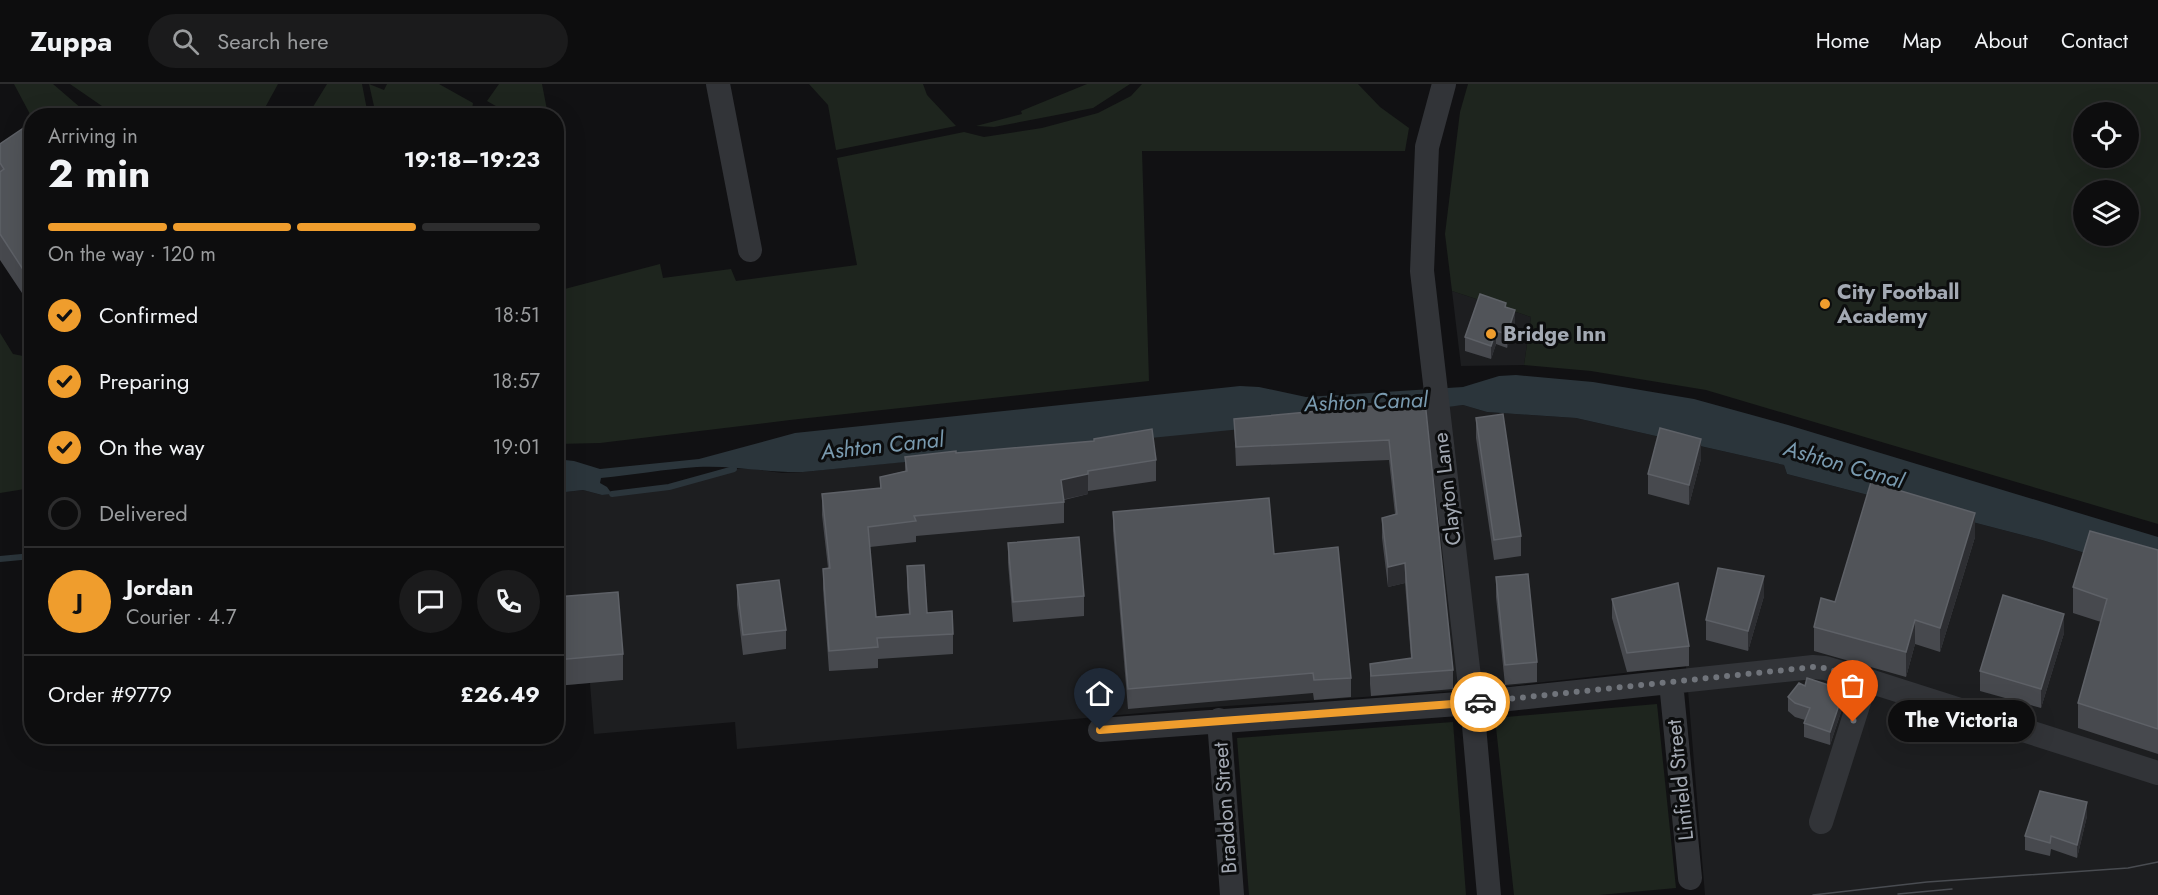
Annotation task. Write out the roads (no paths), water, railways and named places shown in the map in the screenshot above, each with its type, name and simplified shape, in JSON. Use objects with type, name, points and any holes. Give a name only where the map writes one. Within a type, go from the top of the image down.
[{"type":"street","points":[[718,84],[750,250]]},
{"type":"street","name":"Clayton Lane","points":[[1444,84],[1427,147],[1422,271],[1472,702],[1489,895]]},
{"type":"street","points":[[1100,730],[1472,702],[1813,667],[1825,668],[1866,680],[2158,773]]},
{"type":"street","points":[[1821,822],[1866,680]]},
{"type":"street","name":"Linfield Street","points":[[1671,682],[1690,878]]},
{"type":"street","name":"Braddon Street","points":[[1219,720],[1232,895]]},
{"type":"water","name":"Ashton Canal","points":[[1516,375],[1593,382],[1694,399],[1788,425],[2158,537],[2158,575],[2042,540],[1787,474],[1784,465],[1576,418],[1487,412],[1463,405],[1424,410],[1413,401],[1307,406],[1307,411],[1312,418],[1273,426],[803,472],[710,467],[673,469],[601,478],[600,483],[612,494],[602,495],[583,490],[564,492],[564,460],[600,469],[699,459],[795,433],[1240,386],[1259,387],[1306,397],[1463,387],[1499,376]]},
{"type":"waterway","points":[[612,494],[669,487],[734,469]]},
{"type":"waterway","points":[[0,559],[24,557]]},
{"type":"tram line","points":[[1813,895],[1927,882],[2128,868],[2158,862]]},
{"type":"tram line","points":[[1898,894],[1952,889]]},
{"type":"place","name":"City Football Academy","points":[[1825,304]]},
{"type":"place","name":"Bridge Inn","points":[[1491,334]]},
{"type":"place","name":"The Victoria","points":[[1853,722]]}]
